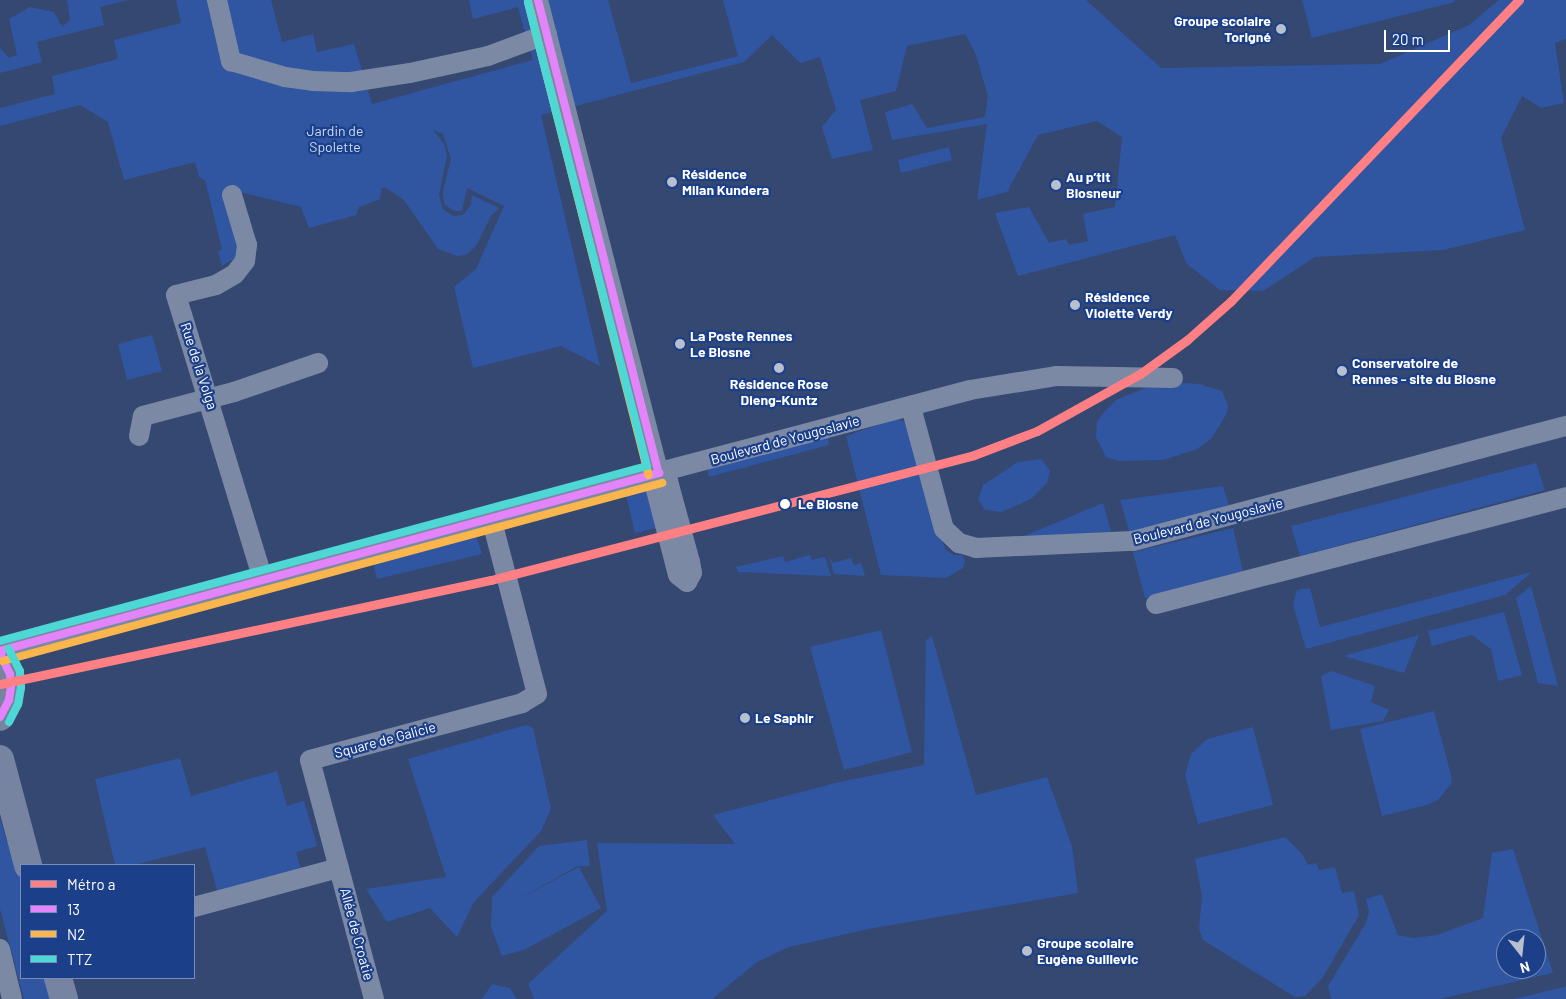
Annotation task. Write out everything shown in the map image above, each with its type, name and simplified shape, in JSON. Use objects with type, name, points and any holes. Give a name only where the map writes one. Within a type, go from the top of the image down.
[{"type":"street","points":[[217,0],[232,61],[278,75],[313,81],[351,82],[410,73],[488,56],[546,34]]},
{"type":"street","points":[[538,0],[659,473]]},
{"type":"street","name":"Rue de la Volga","points":[[232,196],[247,245],[245,261],[235,274],[216,285],[176,295],[209,397],[263,579]]},
{"type":"street","points":[[139,436],[143,416],[318,363]]},
{"type":"street","name":"Boulevard de Yougoslavie","points":[[0,652],[263,579],[659,473],[1022,379],[1056,376],[1173,378]]},
{"type":"street","name":"Boulevard de Yougoslavie","points":[[911,407],[944,529],[959,543],[976,548],[1134,541],[1566,426]]},
{"type":"street","points":[[1156,604],[1566,497]]},
{"type":"street","name":"Square de Galicie","points":[[339,868],[310,760],[522,704],[537,694],[491,518]]},
{"type":"street","points":[[0,652],[10,674],[11,687],[9,700],[0,717]]},
{"type":"street","points":[[0,759],[28,864]]},
{"type":"street","points":[[195,907],[339,868]]},
{"type":"street","name":"Allée de Croatie","points":[[339,868],[374,999]]},
{"type":"street","points":[[0,949],[12,999]]},
{"type":"street","points":[[58,979],[64,999]]},
{"type":"green space","points":[[67,0],[128,0],[100,7],[104,25],[37,42],[42,62],[0,73],[0,48],[9,58],[17,55],[9,19],[30,7],[54,12],[62,27],[70,20]]},
{"type":"green space","name":"Jardin de Spolette","points":[[176,0],[271,0],[282,42],[313,34],[317,52],[354,44],[372,104],[533,60],[518,7],[473,19],[469,0],[608,0],[631,83],[738,56],[723,0],[1086,0],[1161,68],[1380,64],[1469,25],[1499,0],[1566,0],[1566,39],[1555,43],[1564,103],[1541,108],[1522,96],[1501,138],[1525,230],[1443,250],[1315,257],[1263,291],[1220,290],[1186,263],[1175,235],[1018,276],[995,213],[1029,207],[1049,243],[1066,239],[1069,245],[1088,241],[1083,214],[1115,207],[1122,137],[1097,121],[1038,135],[1007,192],[977,200],[987,124],[892,140],[885,112],[912,104],[927,128],[985,117],[988,96],[976,55],[965,34],[907,46],[896,91],[860,100],[873,150],[832,159],[822,127],[836,110],[820,57],[800,63],[772,35],[744,62],[541,115],[600,366],[561,346],[473,368],[454,287],[476,269],[504,206],[467,188],[462,211],[454,211],[444,204],[443,191],[451,159],[443,134],[433,130],[444,144],[447,155],[439,195],[443,209],[453,216],[463,215],[471,205],[472,195],[499,208],[491,216],[476,246],[466,255],[457,256],[438,249],[404,200],[386,188],[382,188],[380,199],[359,207],[356,215],[309,228],[301,207],[240,192],[240,255],[222,266],[218,251],[222,249],[205,180],[199,177],[195,162],[124,180],[108,122],[80,105],[0,126],[0,108],[55,94],[52,76],[118,59],[114,40],[181,23]]},
{"type":"green space","points":[[1302,0],[1454,0],[1455,2],[1312,38]]},
{"type":"green space","points":[[949,147],[952,160],[901,173],[898,160]]},
{"type":"green space","points":[[152,335],[162,371],[127,380],[118,344]]},
{"type":"green space","points":[[1162,381],[1199,384],[1222,391],[1228,405],[1227,413],[1212,438],[1197,449],[1163,460],[1118,461],[1106,457],[1096,437],[1097,422],[1104,412],[1116,400]]},
{"type":"green space","points":[[896,419],[913,425],[945,549],[953,555],[962,555],[965,561],[963,568],[946,578],[881,575],[846,436]]},
{"type":"green space","points":[[828,436],[829,445],[709,477],[707,468]]},
{"type":"green space","points":[[1041,459],[1050,471],[1047,483],[1031,499],[1002,512],[985,510],[978,499],[983,485],[1018,462]]},
{"type":"green space","points":[[1536,463],[1545,490],[1300,556],[1291,526]]},
{"type":"green space","points":[[1223,486],[1229,506],[1130,534],[1120,500]]},
{"type":"green space","points":[[646,491],[659,527],[635,533],[626,495]]},
{"type":"green space","points":[[1103,503],[1113,538],[1024,536]]},
{"type":"green space","points":[[1233,528],[1243,571],[1145,598],[1133,552]]},
{"type":"green space","points":[[476,535],[482,554],[377,579],[373,562]]},
{"type":"green space","points":[[810,555],[812,560],[825,557],[831,576],[738,572],[736,567],[783,556],[785,562]]},
{"type":"green space","points":[[829,556],[833,563],[851,558],[854,565],[861,563],[865,576],[834,574]]},
{"type":"green space","points":[[1532,572],[1505,595],[1306,649],[1293,605],[1297,590],[1310,588],[1320,627]]},
{"type":"green space","points":[[1531,586],[1558,686],[1538,683],[1516,598]]},
{"type":"green space","points":[[1504,612],[1522,675],[1498,681],[1491,649],[1472,635],[1432,646],[1428,631]]},
{"type":"green space","points":[[881,630],[912,752],[844,770],[810,647]]},
{"type":"green space","points":[[1419,635],[1404,673],[1343,656]]},
{"type":"green space","points":[[932,636],[976,795],[1047,777],[1072,846],[1078,893],[868,929],[789,947],[757,962],[712,999],[534,999],[528,984],[607,911],[597,843],[735,844],[713,815],[839,782],[924,765],[926,640]]},
{"type":"green space","points":[[1331,671],[1375,686],[1371,702],[1389,710],[1383,721],[1331,730],[1321,676]]},
{"type":"green space","points":[[1434,711],[1452,779],[1451,784],[1438,800],[1427,805],[1382,816],[1360,729]]},
{"type":"green space","points":[[526,725],[533,728],[551,809],[541,831],[474,902],[457,937],[430,908],[387,922],[366,889],[446,877],[408,759]]},
{"type":"green space","points":[[1253,727],[1273,805],[1198,824],[1185,775],[1191,754],[1207,739]]},
{"type":"green space","points":[[180,758],[191,796],[277,771],[287,806],[304,801],[317,846],[296,852],[301,869],[218,893],[205,847],[138,864],[115,864],[95,779]]},
{"type":"green space","points":[[0,817],[7,843],[15,841],[21,864],[20,979],[51,979],[57,999],[24,999],[0,909]]},
{"type":"green space","points":[[1285,837],[1302,854],[1308,865],[1316,863],[1319,870],[1335,867],[1342,893],[1354,891],[1359,915],[1323,977],[1305,996],[1295,997],[1203,940],[1199,929],[1202,896],[1195,859]]},
{"type":"green space","points":[[587,840],[590,866],[578,866],[513,902],[579,867],[601,908],[524,950],[502,956],[491,927],[492,897],[539,846]]},
{"type":"green space","points":[[1513,849],[1539,929],[1496,929],[1496,979],[1527,979],[1439,999],[1331,999],[1328,986],[1366,923],[1369,912],[1366,899],[1382,894],[1398,935],[1413,938],[1437,935],[1483,918],[1492,853]]},
{"type":"green space","points":[[1546,951],[1553,973],[1546,975]]},
{"type":"green space","points":[[492,984],[510,988],[517,999],[482,999]]},
{"type":"green space","points":[[1566,986],[1566,999],[1513,999],[1564,987]]},
{"type":"metro line","name":"a","points":[[0,684],[491,580],[974,455],[1037,431],[1140,374],[1187,340],[1231,301],[1519,0]]},
{"type":"transit line","name":"13","points":[[538,0],[659,473]]},
{"type":"transit line","name":"N2","points":[[528,2],[649,475]]},
{"type":"transit line","name":"TTZ","points":[[0,641],[647,466],[528,2]]},
{"type":"transit line","name":"13","points":[[0,651],[659,473]]},
{"type":"transit line","name":"N2","points":[[3,661],[662,483]]},
{"type":"transit line","name":"TTZ","points":[[9,649],[20,671],[21,687],[18,704],[9,722]]},
{"type":"transit line","name":"13","points":[[0,653],[10,674],[11,687],[9,700],[0,717]]},
{"type":"place","name":"Groupe scolaire Torigné","points":[[1281,29]]},
{"type":"place","name":"Résidence Milan Kundera","points":[[672,182]]},
{"type":"place","name":"Au p’tit Blosneur","points":[[1056,185]]},
{"type":"place","name":"Résidence Violette Verdy","points":[[1075,305]]},
{"type":"place","name":"La Poste Rennes Le Blosne","points":[[680,344]]},
{"type":"place","name":"Résidence Rose Dieng-Kuntz","points":[[779,368]]},
{"type":"place","name":"Conservatoire de Rennes - site du Blosne","points":[[1342,371]]},
{"type":"place","name":"Le Blosne","points":[[785,504]]},
{"type":"place","name":"Le Saphir","points":[[745,718]]},
{"type":"place","name":"Groupe scolaire Eugène Guillevic","points":[[1027,951]]}]
